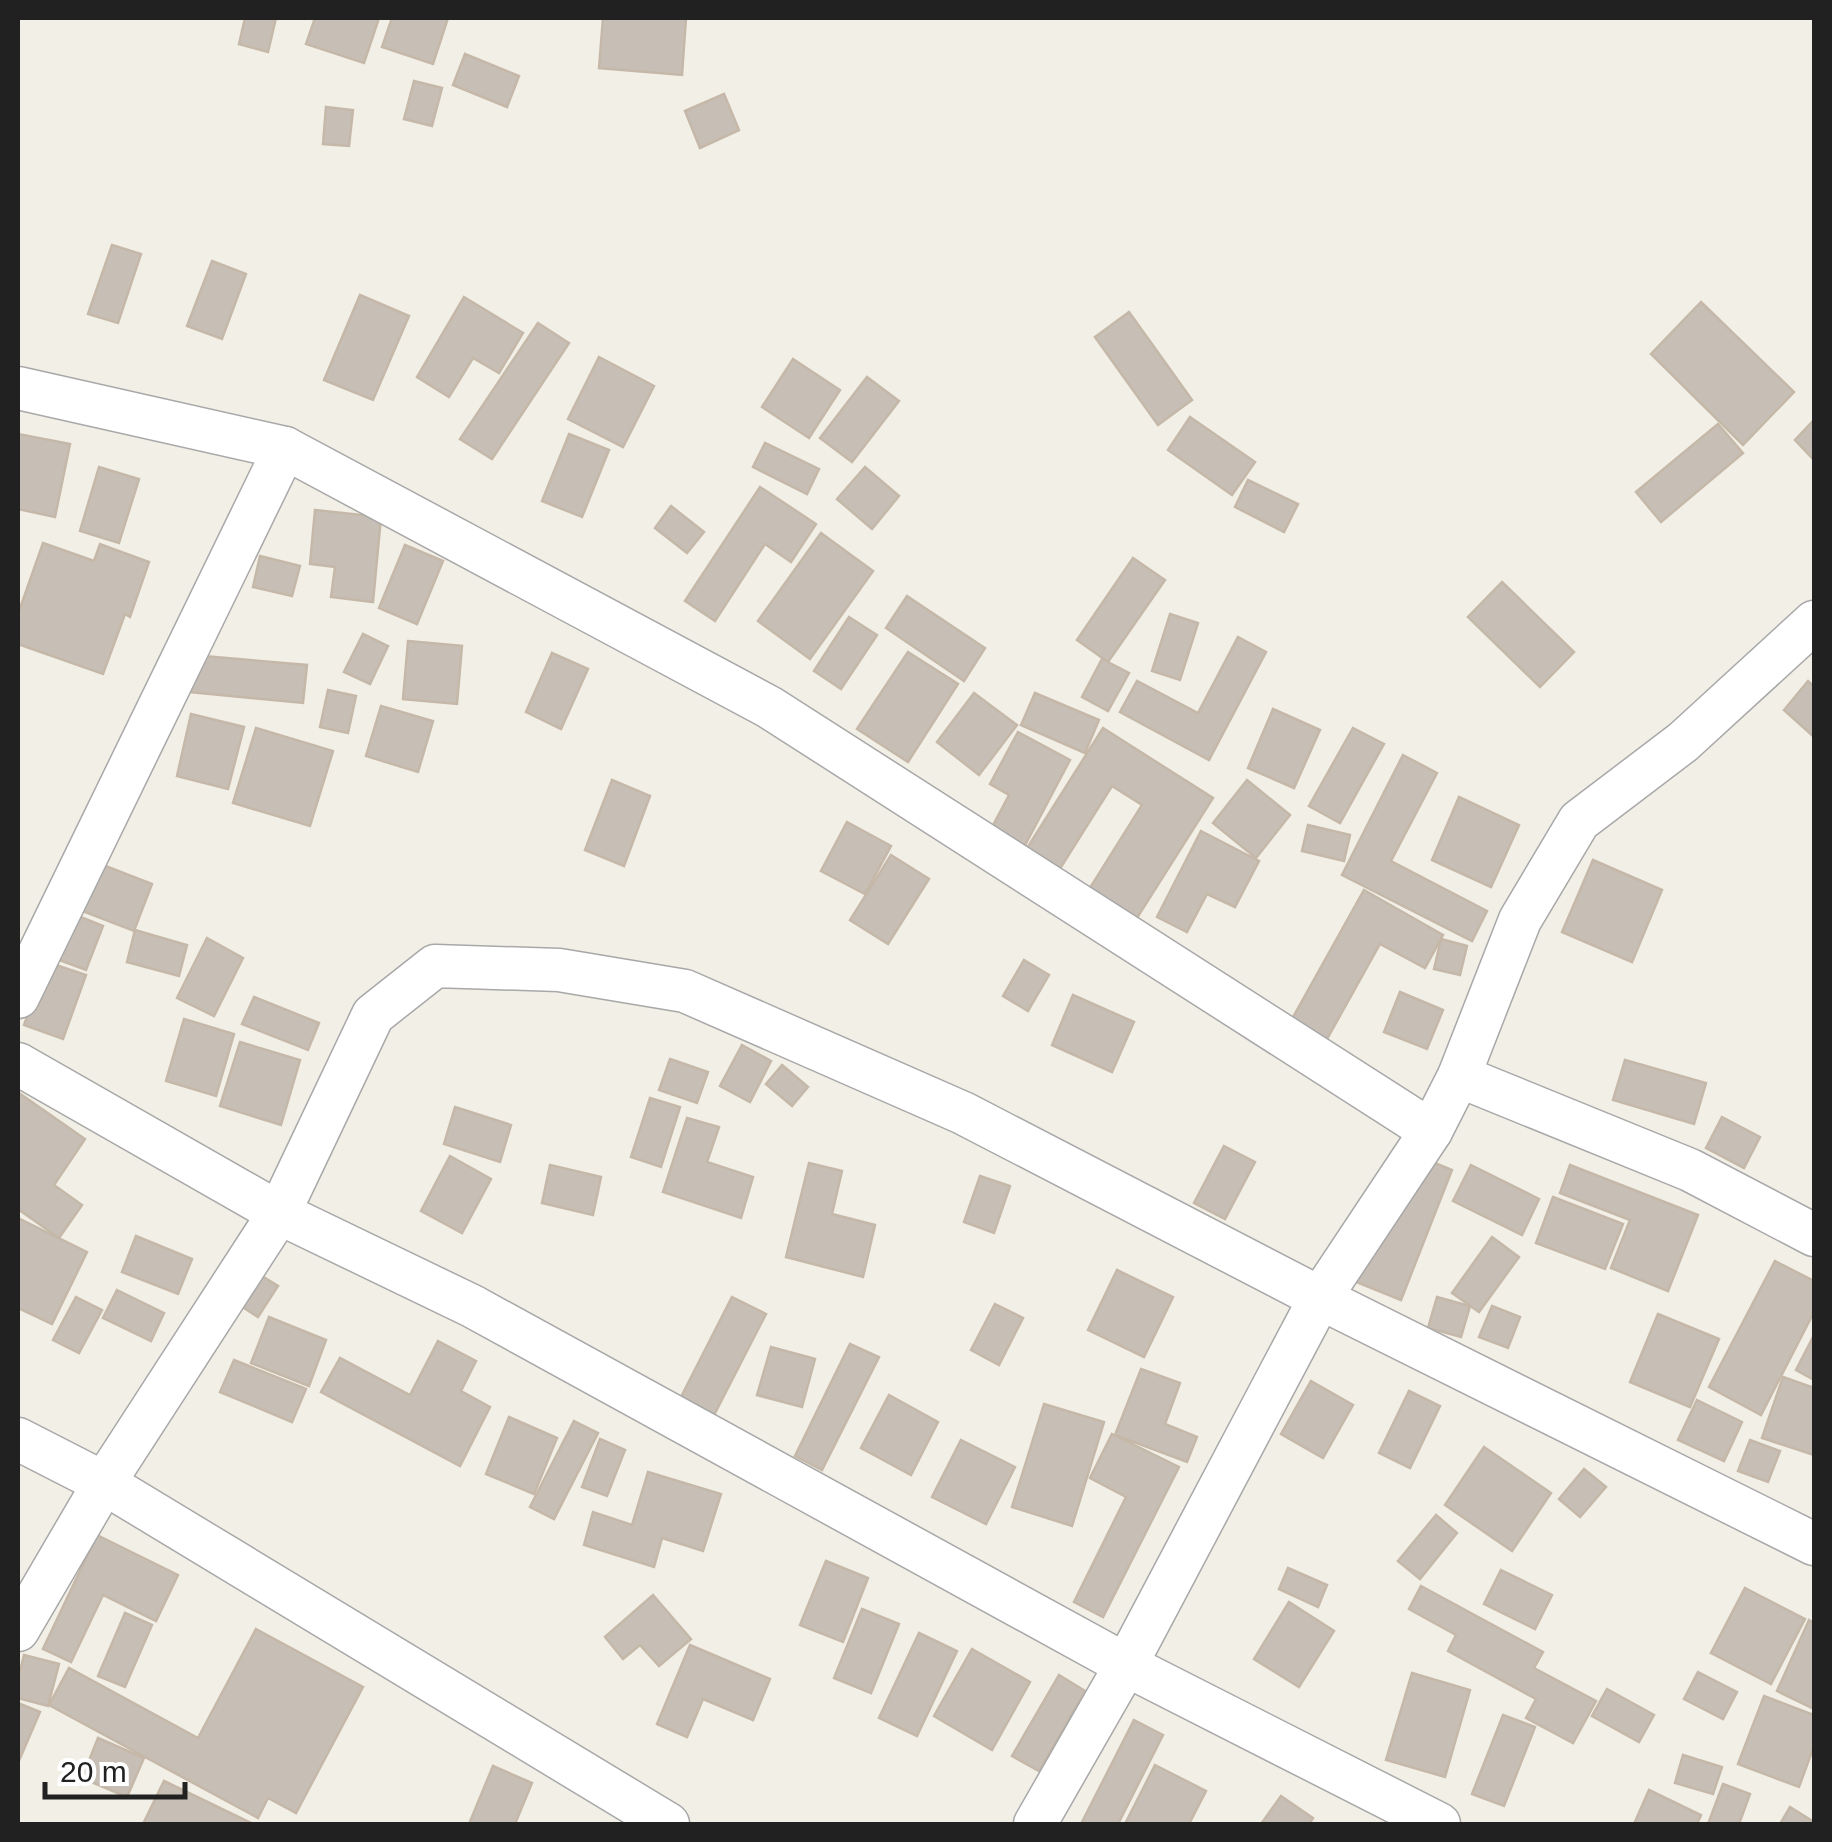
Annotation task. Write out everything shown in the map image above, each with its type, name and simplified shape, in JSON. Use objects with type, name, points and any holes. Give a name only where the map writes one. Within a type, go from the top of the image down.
[{"type":"street","points":[[18,388],[285,448],[769,706],[1431,1130]]},
{"type":"street","points":[[18,997],[285,448]]},
{"type":"street","points":[[1034,1824],[1126,1665],[1320,1298],[1431,1130],[1459,1076],[1520,920],[1579,821],[1683,742],[1814,622]]},
{"type":"street","points":[[18,1630],[104,1483],[280,1212],[373,1015],[435,966],[559,970],[685,991],[703,998],[963,1114],[1320,1298],[1814,1544]]},
{"type":"street","points":[[18,1064],[280,1212],[472,1306],[1126,1665],[1439,1824]]},
{"type":"street","points":[[1459,1076],[1690,1170],[1814,1236]]},
{"type":"street","points":[[18,1439],[104,1483],[668,1824]]},
{"type":"building","points":[[245,18],[276,18],[268,52],[239,44]]},
{"type":"building","points":[[315,18],[379,18],[364,63],[306,44]]},
{"type":"building","points":[[392,18],[448,18],[433,64],[382,47]]},
{"type":"building","points":[[603,18],[686,18],[682,75],[599,68]]},
{"type":"building","points":[[465,54],[519,76],[507,107],[453,85]]},
{"type":"building","points":[[414,81],[442,88],[432,126],[404,119]]},
{"type":"building","points":[[724,94],[739,130],[700,148],[685,111]]},
{"type":"building","points":[[326,107],[353,110],[349,146],[323,144]]},
{"type":"building","points":[[112,245],[141,254],[118,323],[88,314]]},
{"type":"building","points":[[212,261],[246,274],[222,339],[187,326]]},
{"type":"building","points":[[360,295],[409,316],[373,400],[324,380]]},
{"type":"building","points":[[464,297],[523,333],[499,373],[473,358],[449,397],[417,377]]},
{"type":"building","points":[[1701,302],[1794,392],[1743,445],[1651,354]]},
{"type":"building","points":[[1129,312],[1192,400],[1158,425],[1095,337]]},
{"type":"building","points":[[538,323],[569,343],[492,459],[460,439]]},
{"type":"building","points":[[599,357],[654,386],[623,447],[568,419]]},
{"type":"building","points":[[793,359],[840,390],[809,438],[762,407]]},
{"type":"building","points":[[867,377],[899,401],[852,462],[820,438]]},
{"type":"building","points":[[1190,417],[1255,462],[1232,495],[1168,450]]},
{"type":"building","points":[[1814,420],[1814,460],[1795,440]]},
{"type":"building","points":[[1718,424],[1743,453],[1661,522],[1636,492]]},
{"type":"building","points":[[18,434],[70,444],[55,517],[18,509]]},
{"type":"building","points":[[569,434],[609,450],[582,517],[542,501]]},
{"type":"building","points":[[765,443],[819,469],[807,494],[753,467]]},
{"type":"building","points":[[99,467],[139,479],[119,543],[80,531]]},
{"type":"building","points":[[865,467],[899,496],[872,529],[837,499]]},
{"type":"building","points":[[1248,480],[1298,504],[1284,532],[1235,507]]},
{"type":"building","points":[[760,487],[816,524],[791,562],[765,544],[715,621],[685,601]]},
{"type":"building","points":[[671,506],[704,532],[687,553],[655,528]]},
{"type":"building","points":[[315,510],[381,517],[373,602],[331,597],[335,567],[310,564]]},
{"type":"building","points":[[821,533],[873,571],[810,659],[758,621]]},
{"type":"building","points":[[43,543],[94,561],[100,544],[149,562],[130,617],[125,614],[103,674],[18,644],[18,614]]},
{"type":"building","points":[[405,545],[443,561],[417,624],[379,608]]},
{"type":"building","points":[[260,556],[300,566],[292,596],[253,587]]},
{"type":"building","points":[[1133,558],[1165,580],[1108,662],[1077,640]]},
{"type":"building","points":[[1502,582],[1574,652],[1540,687],[1468,617]]},
{"type":"building","points":[[907,596],[985,648],[964,681],[886,628]]},
{"type":"building","points":[[1170,614],[1198,623],[1180,680],[1152,671]]},
{"type":"building","points":[[849,617],[877,635],[841,689],[814,671]]},
{"type":"building","points":[[363,634],[388,646],[370,684],[344,672]]},
{"type":"building","points":[[1238,637],[1266,652],[1209,760],[1120,712],[1137,681],[1198,713]]},
{"type":"building","points":[[408,641],[462,646],[457,704],[403,699]]},
{"type":"building","points":[[908,652],[958,684],[908,762],[857,729]]},
{"type":"building","points":[[552,653],[588,669],[561,729],[526,712]]},
{"type":"building","points":[[192,655],[307,665],[303,703],[188,692]]},
{"type":"building","points":[[1102,659],[1129,673],[1108,711],[1082,697]]},
{"type":"building","points":[[1808,681],[1814,687],[1814,737],[1784,710]]},
{"type":"building","points":[[328,690],[356,696],[348,733],[320,727]]},
{"type":"building","points":[[974,693],[1017,725],[979,775],[937,742]]},
{"type":"building","points":[[1035,693],[1099,720],[1085,753],[1021,725]]},
{"type":"building","points":[[381,706],[433,721],[418,772],[366,756]]},
{"type":"building","points":[[1273,709],[1320,730],[1294,788],[1248,768]]},
{"type":"building","points":[[191,714],[244,727],[228,789],[177,776]]},
{"type":"building","points":[[256,728],[333,751],[310,826],[233,803]]},
{"type":"building","points":[[1103,728],[1213,798],[1135,921],[1088,891],[1142,805],[1112,786],[1056,875],[1024,853]]},
{"type":"building","points":[[1353,728],[1384,744],[1340,823],[1309,806]]},
{"type":"building","points":[[1018,732],[1070,760],[1023,849],[990,831],[1009,795],[990,784]]},
{"type":"building","points":[[1403,755],[1437,773],[1391,861],[1487,911],[1472,941],[1342,875]]},
{"type":"building","points":[[612,780],[650,796],[624,866],[585,850]]},
{"type":"building","points":[[1247,780],[1290,815],[1256,858],[1213,823]]},
{"type":"building","points":[[1459,797],[1519,825],[1491,887],[1432,860]]},
{"type":"building","points":[[847,822],[891,846],[865,894],[821,871]]},
{"type":"building","points":[[1308,825],[1350,835],[1344,861],[1302,851]]},
{"type":"building","points":[[1201,831],[1259,861],[1235,907],[1207,894],[1187,932],[1157,917]]},
{"type":"building","points":[[891,855],[929,879],[888,944],[850,920]]},
{"type":"building","points":[[90,860],[152,884],[134,931],[72,907]]},
{"type":"building","points":[[1593,860],[1662,890],[1632,962],[1562,932]]},
{"type":"building","points":[[1364,890],[1443,935],[1425,968],[1380,944],[1327,1039],[1292,1019]]},
{"type":"building","points":[[68,912],[103,926],[86,970],[51,957]]},
{"type":"building","points":[[135,930],[187,945],[179,976],[127,962]]},
{"type":"building","points":[[207,938],[243,958],[214,1016],[177,998]]},
{"type":"building","points":[[1441,939],[1467,946],[1460,975],[1434,969]]},
{"type":"building","points":[[1024,960],[1049,975],[1028,1011],[1003,996]]},
{"type":"building","points":[[47,962],[86,975],[63,1039],[24,1025]]},
{"type":"building","points":[[1400,992],[1443,1010],[1427,1049],[1384,1032]]},
{"type":"building","points":[[1073,995],[1134,1022],[1112,1072],[1052,1045]]},
{"type":"building","points":[[254,997],[319,1023],[308,1050],[242,1024]]},
{"type":"building","points":[[184,1019],[234,1034],[216,1096],[166,1081]]},
{"type":"building","points":[[240,1042],[300,1060],[281,1125],[220,1106]]},
{"type":"building","points":[[742,1045],[771,1061],[750,1102],[720,1086]]},
{"type":"building","points":[[670,1059],[708,1072],[697,1103],[659,1090]]},
{"type":"building","points":[[1625,1060],[1706,1083],[1694,1124],[1613,1100]]},
{"type":"building","points":[[782,1065],[808,1087],[792,1106],[766,1084]]},
{"type":"building","points":[[19,1093],[85,1139],[54,1185],[82,1205],[59,1238],[18,1209]]},
{"type":"building","points":[[650,1098],[680,1107],[661,1167],[631,1157]]},
{"type":"building","points":[[455,1107],[511,1125],[500,1162],[444,1144]]},
{"type":"building","points":[[1722,1117],[1760,1137],[1744,1168],[1706,1148]]},
{"type":"building","points":[[687,1118],[719,1127],[707,1162],[753,1177],[741,1218],[663,1192]]},
{"type":"building","points":[[1224,1146],[1255,1162],[1225,1219],[1194,1203]]},
{"type":"building","points":[[1405,1151],[1452,1170],[1401,1300],[1354,1281]]},
{"type":"building","points":[[450,1156],[491,1179],[462,1233],[421,1211]]},
{"type":"building","points":[[809,1163],[842,1171],[832,1214],[875,1225],[863,1277],[786,1257]]},
{"type":"building","points":[[550,1165],[601,1177],[593,1215],[542,1203]]},
{"type":"building","points":[[1471,1165],[1539,1199],[1522,1235],[1453,1201]]},
{"type":"building","points":[[1570,1165],[1698,1215],[1668,1291],[1611,1268],[1630,1220],[1560,1193]]},
{"type":"building","points":[[980,1176],[1010,1186],[994,1233],[964,1222]]},
{"type":"building","points":[[1553,1197],[1623,1224],[1605,1269],[1536,1243]]},
{"type":"building","points":[[18,1218],[87,1252],[52,1324],[18,1308]]},
{"type":"building","points":[[136,1236],[192,1259],[178,1294],[122,1272]]},
{"type":"building","points":[[1492,1237],[1519,1257],[1479,1312],[1452,1293]]},
{"type":"building","points":[[1775,1261],[1814,1281],[1814,1312],[1761,1415],[1709,1387]]},
{"type":"building","points":[[1117,1270],[1173,1297],[1144,1357],[1088,1330]]},
{"type":"building","points":[[257,1273],[278,1286],[258,1317],[238,1304]]},
{"type":"building","points":[[117,1290],[164,1313],[151,1341],[103,1318]]},
{"type":"building","points":[[76,1297],[102,1310],[79,1353],[53,1340]]},
{"type":"building","points":[[732,1297],[766,1314],[713,1417],[680,1399]]},
{"type":"building","points":[[1437,1297],[1470,1306],[1461,1337],[1428,1328]]},
{"type":"building","points":[[995,1304],[1023,1318],[999,1365],[971,1350]]},
{"type":"building","points":[[1492,1306],[1520,1317],[1508,1348],[1479,1337]]},
{"type":"building","points":[[1658,1314],[1719,1339],[1690,1407],[1630,1382]]},
{"type":"building","points":[[269,1317],[326,1340],[309,1386],[251,1363]]},
{"type":"building","points":[[1814,1335],[1814,1380],[1796,1370]]},
{"type":"building","points":[[438,1341],[476,1361],[461,1391],[490,1407],[460,1466],[321,1392],[340,1358],[410,1395]]},
{"type":"building","points":[[850,1344],[879,1357],[822,1470],[795,1456]]},
{"type":"building","points":[[771,1347],[815,1359],[802,1407],[757,1395]]},
{"type":"building","points":[[234,1360],[306,1389],[292,1422],[220,1392]]},
{"type":"building","points":[[1141,1369],[1180,1383],[1165,1424],[1197,1437],[1187,1462],[1115,1435]]},
{"type":"building","points":[[1783,1377],[1814,1388],[1814,1455],[1762,1438]]},
{"type":"building","points":[[1311,1381],[1353,1405],[1323,1458],[1281,1434]]},
{"type":"building","points":[[1409,1391],[1440,1406],[1410,1468],[1379,1453]]},
{"type":"building","points":[[889,1395],[938,1422],[911,1475],[861,1448]]},
{"type":"building","points":[[1697,1400],[1742,1422],[1724,1461],[1678,1440]]},
{"type":"building","points":[[1044,1404],[1104,1422],[1072,1526],[1012,1507]]},
{"type":"building","points":[[509,1417],[557,1438],[534,1494],[486,1474]]},
{"type":"building","points":[[574,1421],[598,1433],[554,1519],[530,1507]]},
{"type":"building","points":[[1112,1434],[1179,1467],[1103,1617],[1074,1602],[1126,1497],[1090,1478]]},
{"type":"building","points":[[600,1439],[625,1450],[607,1496],[582,1487]]},
{"type":"building","points":[[961,1440],[1015,1467],[986,1524],[932,1497]]},
{"type":"building","points":[[1750,1440],[1780,1451],[1768,1482],[1738,1471]]},
{"type":"building","points":[[1484,1447],[1551,1493],[1512,1551],[1445,1505]]},
{"type":"building","points":[[1584,1469],[1606,1487],[1580,1517],[1559,1499]]},
{"type":"building","points":[[648,1472],[721,1494],[703,1551],[662,1538],[654,1567],[584,1545],[593,1512],[632,1525]]},
{"type":"building","points":[[1436,1515],[1457,1533],[1420,1579],[1398,1561]]},
{"type":"building","points":[[97,1535],[178,1575],[156,1621],[103,1595],[71,1662],[43,1649]]},
{"type":"building","points":[[826,1561],[868,1578],[843,1642],[800,1625]]},
{"type":"building","points":[[1288,1568],[1327,1585],[1318,1607],[1279,1589]]},
{"type":"building","points":[[1501,1570],[1552,1595],[1535,1629],[1484,1604]]},
{"type":"building","points":[[1421,1586],[1543,1652],[1534,1668],[1596,1701],[1573,1743],[1526,1718],[1536,1699],[1448,1651],[1456,1635],[1409,1609]]},
{"type":"building","points":[[1745,1588],[1805,1619],[1771,1684],[1711,1653]]},
{"type":"building","points":[[653,1595],[691,1639],[659,1666],[640,1645],[623,1659],[605,1637]]},
{"type":"building","points":[[1289,1602],[1334,1631],[1299,1687],[1254,1659]]},
{"type":"building","points":[[862,1609],[899,1624],[871,1693],[834,1678]]},
{"type":"building","points":[[125,1613],[152,1625],[125,1687],[98,1676]]},
{"type":"building","points":[[1809,1620],[1814,1623],[1814,1709],[1777,1691]]},
{"type":"building","points":[[256,1629],[363,1687],[296,1813],[268,1798],[258,1818],[49,1705],[69,1668],[198,1738]]},
{"type":"building","points":[[919,1633],[957,1651],[917,1736],[879,1718]]},
{"type":"building","points":[[690,1645],[770,1679],[753,1720],[703,1699],[687,1737],[657,1724]]},
{"type":"building","points":[[972,1649],[1030,1682],[992,1750],[934,1716]]},
{"type":"building","points":[[24,1655],[59,1664],[48,1706],[18,1698]]},
{"type":"building","points":[[1698,1672],[1737,1692],[1723,1719],[1684,1699]]},
{"type":"building","points":[[1412,1673],[1470,1690],[1445,1777],[1386,1760]]},
{"type":"building","points":[[1059,1675],[1085,1691],[1039,1771],[1012,1756]]},
{"type":"building","points":[[1607,1689],[1654,1715],[1639,1742],[1592,1716]]},
{"type":"building","points":[[1764,1696],[1814,1715],[1814,1746],[1799,1787],[1738,1764]]},
{"type":"building","points":[[18,1703],[40,1712],[18,1763]]},
{"type":"building","points":[[1503,1715],[1535,1727],[1504,1806],[1472,1794]]},
{"type":"building","points":[[1134,1720],[1163,1735],[1118,1824],[1081,1824]]},
{"type":"building","points":[[98,1738],[144,1758],[127,1797],[82,1778]]},
{"type":"building","points":[[1683,1755],[1722,1767],[1713,1794],[1675,1783]]},
{"type":"building","points":[[1155,1765],[1206,1791],[1189,1824],[1125,1824]]},
{"type":"building","points":[[493,1766],[532,1783],[515,1824],[469,1824]]},
{"type":"building","points":[[164,1781],[253,1824],[143,1824]]},
{"type":"building","points":[[1723,1784],[1750,1794],[1739,1824],[1708,1824]]},
{"type":"building","points":[[1649,1790],[1701,1815],[1697,1824],[1634,1824]]},
{"type":"building","points":[[1281,1796],[1313,1818],[1309,1824],[1261,1824]]},
{"type":"building","points":[[1790,1807],[1814,1822],[1814,1824],[1780,1824]]}]
